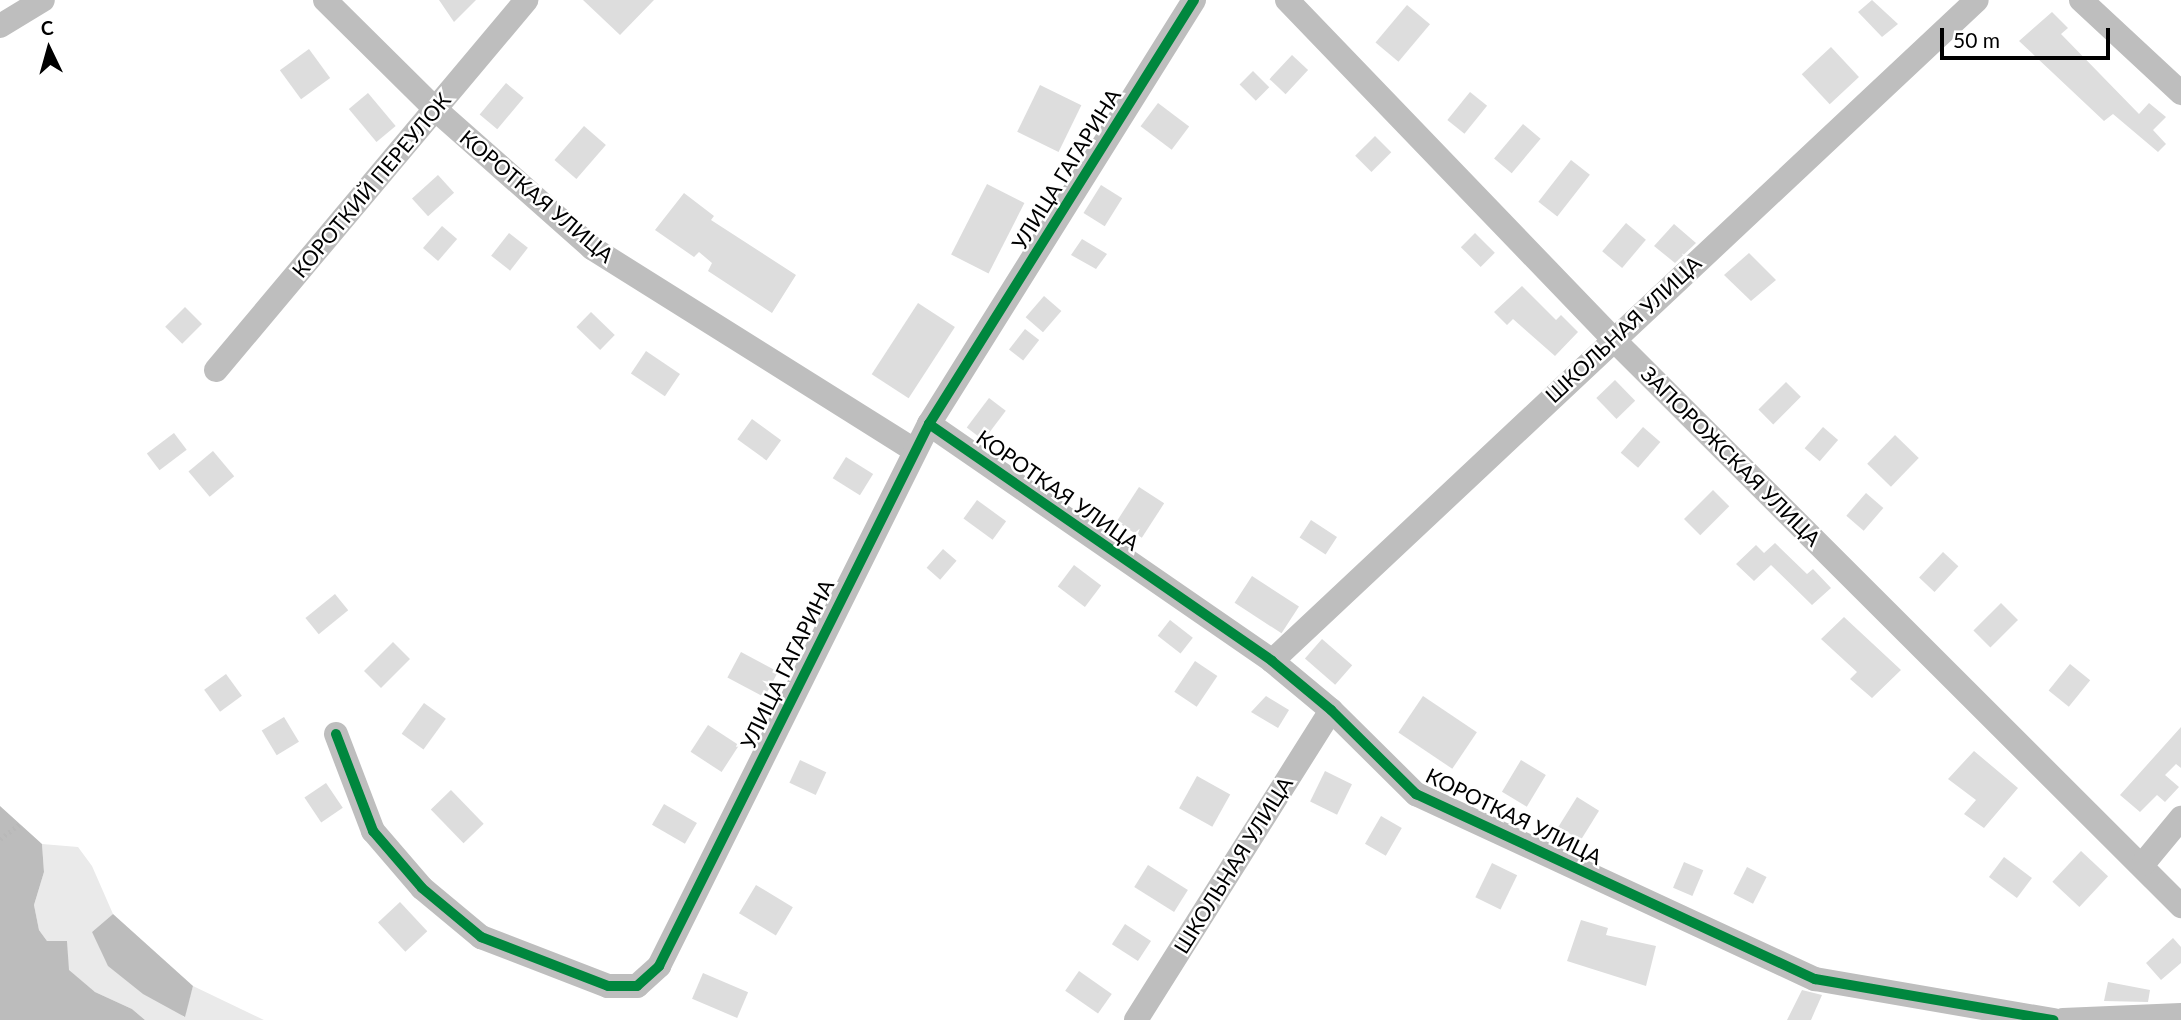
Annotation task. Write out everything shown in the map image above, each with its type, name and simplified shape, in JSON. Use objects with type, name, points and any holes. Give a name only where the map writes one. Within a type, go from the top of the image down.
[{"type":"street","points":[[0,26],[43,0]]},
{"type":"street","name":"КОРОТКАЯ УЛИЦА","points":[[325,0],[435,110],[592,248],[915,451]]},
{"type":"street","name":"КОРОТКИЙ ПЕРЕУЛОК","points":[[216,370],[527,0]]},
{"type":"street","name":"УЛИЦА ГАГАРИНА","points":[[336,734],[373,831],[422,888],[481,937],[608,986],[637,986],[659,965],[929,424],[1194,0]]},
{"type":"street","name":"ЗАПОРОЖСКАЯ УЛИЦА","points":[[1287,0],[1613,339],[2143,864],[2181,906]]},
{"type":"street","name":"ШКОЛЬНАЯ УЛИЦА","points":[[1272,661],[1977,0]]},
{"type":"street","points":[[2081,0],[2181,93]]},
{"type":"street","name":"КОРОТКАЯ УЛИЦА","points":[[929,424],[1272,661],[1331,710],[1416,794],[1815,979],[2053,1020]]},
{"type":"street","name":"ШКОЛЬНАЯ УЛИЦА","points":[[1136,1020],[1331,710]]},
{"type":"street","points":[[2143,864],[2181,818]]},
{"type":"street","points":[[2063,1020],[2181,1015]]},
{"type":"path","points":[[0,839],[22,823]]},
{"type":"shaded area","points":[[0,806],[42,844],[44,872],[34,905],[39,930],[47,941],[67,941],[69,970],[95,992],[132,1009],[145,1020],[0,1020]]},
{"type":"shaded area","points":[[42,844],[78,847],[92,866],[113,914],[92,932],[184,1017],[193,986],[264,1020],[145,1020],[132,1009],[95,992],[68,970],[67,941],[47,941],[39,930],[34,905],[44,872]]},
{"type":"shaded area","points":[[113,914],[193,986],[185,1017],[143,994],[108,966],[92,932]]},
{"type":"building","points":[[439,0],[476,0],[454,22]]},
{"type":"building","points":[[583,0],[654,0],[620,35]]},
{"type":"building","points":[[1872,0],[1898,24],[1882,37],[1858,12]]},
{"type":"building","points":[[1407,5],[1430,24],[1398,62],[1376,43]]},
{"type":"building","points":[[2052,12],[2068,28],[2061,34],[2139,114],[2149,103],[2166,117],[2153,130],[2166,144],[2158,152],[2113,114],[2104,121],[2019,41]]},
{"type":"building","points":[[1831,47],[1859,77],[1830,104],[1802,74]]},
{"type":"building","points":[[309,49],[330,78],[301,99],[280,70]]},
{"type":"building","points":[[1292,55],[1308,70],[1286,94],[1269,79]]},
{"type":"building","points":[[1253,71],[1269,87],[1256,101],[1240,84]]},
{"type":"building","points":[[506,83],[524,98],[497,129],[480,114]]},
{"type":"building","points":[[1040,85],[1081,105],[1059,152],[1017,132]]},
{"type":"building","points":[[1470,92],[1487,106],[1464,134],[1447,120]]},
{"type":"building","points":[[368,93],[396,126],[376,142],[349,109]]},
{"type":"building","points":[[1158,103],[1189,126],[1172,150],[1141,126]]},
{"type":"building","points":[[1523,124],[1541,139],[1512,173],[1494,158]]},
{"type":"building","points":[[584,126],[606,145],[576,179],[554,160]]},
{"type":"building","points":[[1375,136],[1391,152],[1371,172],[1355,156]]},
{"type":"building","points":[[1571,160],[1590,175],[1557,217],[1538,202]]},
{"type":"building","points":[[438,175],[454,193],[428,216],[412,198]]},
{"type":"building","points":[[987,184],[1024,203],[989,273],[951,254]]},
{"type":"building","points":[[1101,185],[1122,198],[1105,226],[1084,213]]},
{"type":"building","points":[[684,193],[714,216],[711,220],[796,275],[772,313],[708,271],[712,263],[699,252],[694,257],[655,230]]},
{"type":"building","points":[[1626,223],[1646,240],[1622,268],[1602,251]]},
{"type":"building","points":[[1674,224],[1696,243],[1675,263],[1654,246]]},
{"type":"building","points":[[442,226],[457,239],[438,261],[423,248]]},
{"type":"building","points":[[509,233],[528,248],[510,271],[491,256]]},
{"type":"building","points":[[1475,233],[1495,253],[1481,267],[1461,247]]},
{"type":"building","points":[[1082,239],[1107,254],[1096,269],[1071,255]]},
{"type":"building","points":[[1749,253],[1776,280],[1751,301],[1724,275]]},
{"type":"building","points":[[1522,286],[1556,320],[1561,315],[1578,332],[1555,356],[1513,319],[1507,325],[1494,312]]},
{"type":"building","points":[[1044,296],[1061,311],[1043,332],[1026,317]]},
{"type":"building","points":[[918,303],[955,327],[909,398],[872,374]]},
{"type":"building","points":[[185,307],[202,324],[182,344],[165,327]]},
{"type":"building","points":[[591,312],[615,335],[600,350],[576,327]]},
{"type":"building","points":[[1025,329],[1039,340],[1023,361],[1009,349]]},
{"type":"building","points":[[646,351],[680,374],[665,396],[631,373]]},
{"type":"building","points":[[1615,380],[1635,401],[1616,419],[1596,398]]},
{"type":"building","points":[[1786,382],[1801,397],[1773,424],[1758,410]]},
{"type":"building","points":[[989,398],[1006,411],[984,440],[967,428]]},
{"type":"building","points":[[752,419],[781,440],[766,460],[737,439]]},
{"type":"building","points":[[1643,427],[1660,442],[1638,468],[1621,453]]},
{"type":"building","points":[[1823,427],[1838,440],[1820,461],[1805,448]]},
{"type":"building","points":[[174,433],[187,450],[159,470],[147,453]]},
{"type":"building","points":[[1895,435],[1919,458],[1891,487],[1867,464]]},
{"type":"building","points":[[213,451],[234,476],[210,497],[188,472]]},
{"type":"building","points":[[846,457],[873,474],[860,495],[833,478]]},
{"type":"building","points":[[1139,487],[1164,503],[1142,538],[1117,521]]},
{"type":"building","points":[[1713,490],[1729,506],[1700,535],[1684,519]]},
{"type":"building","points":[[1866,493],[1883,508],[1864,531],[1846,516]]},
{"type":"building","points":[[977,500],[1006,521],[993,540],[963,519]]},
{"type":"building","points":[[1311,520],[1337,537],[1326,554],[1300,538]]},
{"type":"building","points":[[1775,543],[1807,574],[1813,569],[1831,588],[1812,605],[1771,565],[1754,581],[1736,564],[1756,545],[1764,553]]},
{"type":"building","points":[[943,549],[957,561],[940,580],[927,568]]},
{"type":"building","points":[[1943,552],[1958,566],[1934,592],[1919,578]]},
{"type":"building","points":[[1074,565],[1101,585],[1085,607],[1058,587]]},
{"type":"building","points":[[1252,576],[1299,606],[1282,633],[1235,603]]},
{"type":"building","points":[[335,594],[348,610],[319,634],[305,618]]},
{"type":"building","points":[[2001,603],[2018,620],[1990,648],[1973,631]]},
{"type":"building","points":[[1844,617],[1901,670],[1872,698],[1850,679],[1857,672],[1821,639]]},
{"type":"building","points":[[1170,620],[1193,638],[1181,654],[1158,636]]},
{"type":"building","points":[[1322,639],[1352,665],[1335,685],[1305,659]]},
{"type":"building","points":[[393,642],[410,659],[381,688],[364,671]]},
{"type":"building","points":[[741,652],[778,672],[764,697],[727,678]]},
{"type":"building","points":[[1195,661],[1217,676],[1197,707],[1174,692]]},
{"type":"building","points":[[2070,664],[2090,680],[2069,707],[2049,690]]},
{"type":"building","points":[[226,674],[242,696],[220,712],[204,690]]},
{"type":"building","points":[[1266,696],[1289,710],[1278,728],[1251,712]]},
{"type":"building","points":[[1423,696],[1477,732],[1452,769],[1398,732]]},
{"type":"building","points":[[424,703],[446,719],[424,750],[402,734]]},
{"type":"building","points":[[284,717],[299,742],[277,755],[262,730]]},
{"type":"building","points":[[708,725],[739,745],[722,772],[691,752]]},
{"type":"building","points":[[2181,727],[2181,768],[2176,764],[2165,775],[2179,787],[2165,802],[2157,795],[2140,812],[2120,795]]},
{"type":"building","points":[[1974,751],[2018,788],[1984,828],[1964,814],[1976,800],[1948,779]]},
{"type":"building","points":[[800,760],[826,772],[816,795],[789,783]]},
{"type":"building","points":[[1521,760],[1546,775],[1527,807],[1502,792]]},
{"type":"building","points":[[1325,771],[1352,784],[1337,815],[1310,802]]},
{"type":"building","points":[[1197,776],[1230,794],[1212,827],[1179,808]]},
{"type":"building","points":[[326,783],[343,808],[321,822],[304,798]]},
{"type":"building","points":[[451,790],[484,824],[464,843],[431,809]]},
{"type":"building","points":[[1577,797],[1599,811],[1581,840],[1558,827]]},
{"type":"building","points":[[664,804],[697,823],[685,844],[652,825]]},
{"type":"building","points":[[1381,816],[1402,828],[1386,856],[1365,844]]},
{"type":"building","points":[[2081,851],[2108,876],[2079,907],[2052,882]]},
{"type":"building","points":[[2004,857],[2032,878],[2017,898],[1989,877]]},
{"type":"building","points":[[1684,862],[1703,870],[1692,896],[1673,888]]},
{"type":"building","points":[[1492,863],[1517,875],[1501,909],[1475,897]]},
{"type":"building","points":[[1148,865],[1188,890],[1174,912],[1134,887]]},
{"type":"building","points":[[1747,867],[1767,877],[1753,904],[1733,894]]},
{"type":"building","points":[[756,885],[793,907],[776,935],[739,913]]},
{"type":"building","points":[[400,902],[427,931],[405,952],[378,922]]},
{"type":"building","points":[[1581,920],[1608,928],[1606,935],[1656,946],[1646,986],[1567,961]]},
{"type":"building","points":[[1125,924],[1151,941],[1138,961],[1112,944]]},
{"type":"building","points":[[2173,938],[2181,947],[2181,963],[2161,980],[2146,963]]},
{"type":"building","points":[[1079,971],[1112,994],[1098,1014],[1065,991]]},
{"type":"building","points":[[703,973],[748,992],[737,1018],[692,999]]},
{"type":"building","points":[[2108,982],[2150,990],[2148,1002],[2104,1001]]},
{"type":"building","points":[[1802,990],[1822,995],[1811,1020],[1787,1020]]},
{"type":"cycle path","points":[[336,734],[373,831],[422,888],[481,937],[608,986],[637,986],[659,966],[929,424],[1194,0]]},
{"type":"cycle path","points":[[929,424],[1272,661],[1331,710],[1416,794],[1815,979],[2053,1020]]}]
